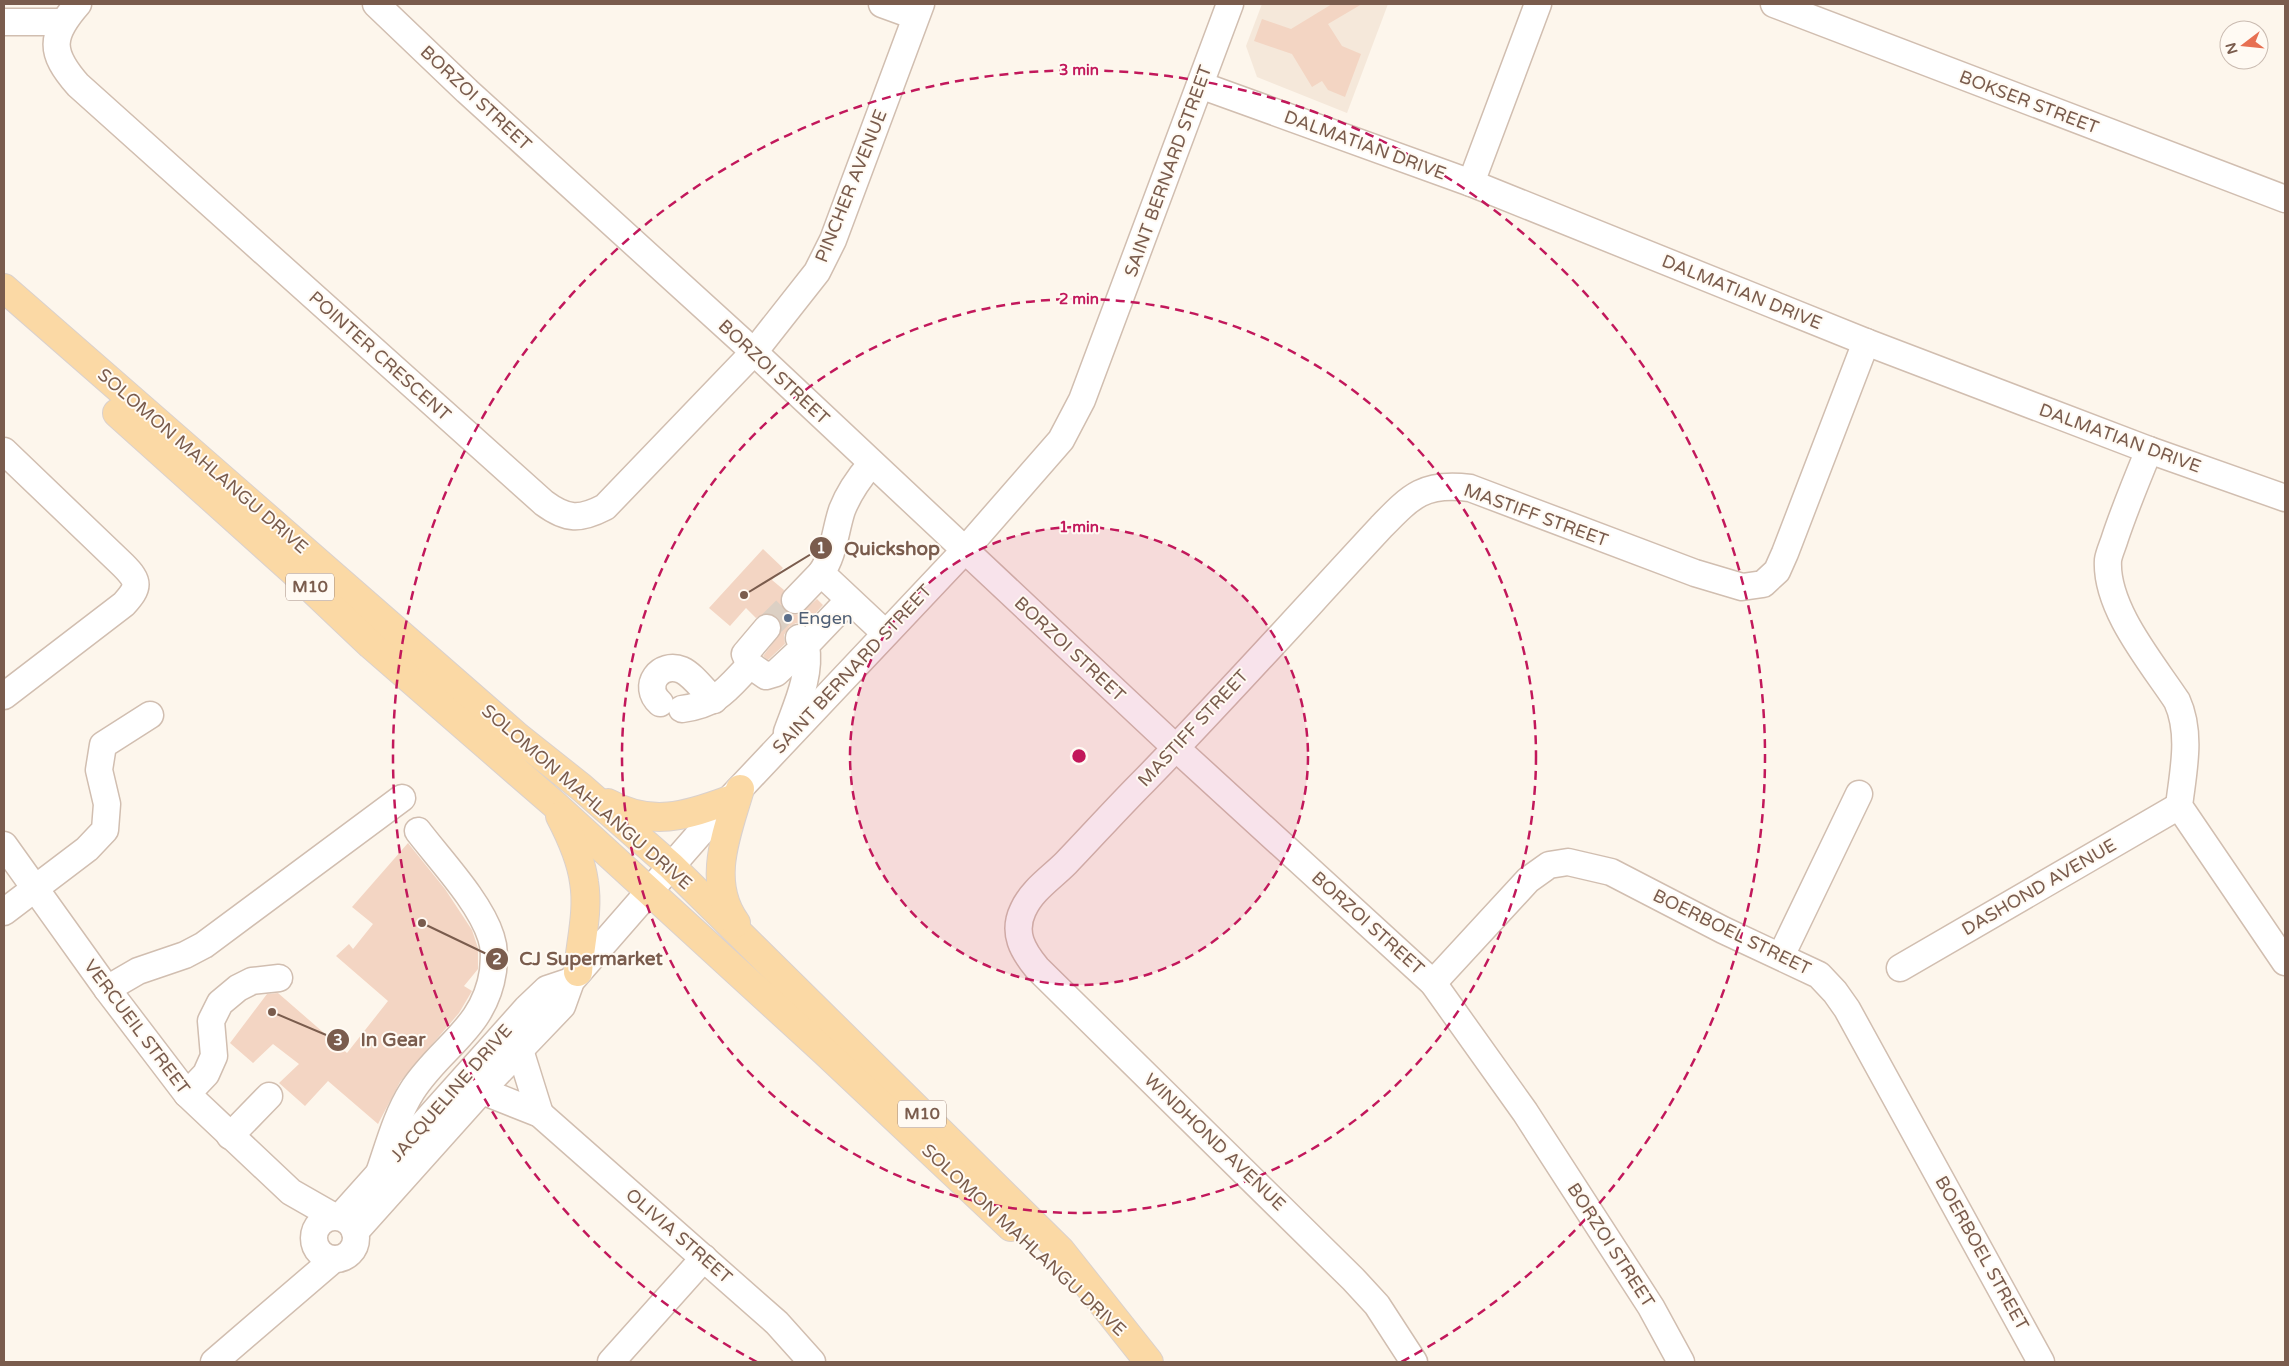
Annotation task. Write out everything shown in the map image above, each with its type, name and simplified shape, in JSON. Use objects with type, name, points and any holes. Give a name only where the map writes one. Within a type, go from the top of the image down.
[{"type":"main road","name":"SOLOMON MAHLANGU DRIVE","points":[[4,288],[177,441],[271,519],[518,737],[581,787],[671,866],[761,957],[1062,1251],[1141,1353]]},
{"type":"main road","name":"SOLOMON MAHLANGU DRIVE","points":[[4,311],[286,564],[371,645],[554,804],[832,1059],[1141,1353]]},
{"type":"main road","points":[[581,787],[627,813],[665,818],[695,812],[734,794]]},
{"type":"main road","points":[[734,794],[721,860],[722,899],[761,957]]},
{"type":"main road","points":[[554,804],[572,838],[584,881],[584,908],[575,976]]},
{"type":"street","name":"BORZOI STREET","points":[[376,4],[474,98],[754,352],[1176,748],[1433,982],[1525,1112],[1651,1307],[1681,1362]]},
{"type":"street","points":[[882,4],[918,10]]},
{"type":"street","name":"SAINT BERNARD STREET","points":[[671,866],[734,794],[965,550],[1061,440],[1086,392],[1230,4]]},
{"type":"street","points":[[1471,183],[1538,4]]},
{"type":"street","name":"BOKSER STREET","points":[[1774,4],[2285,199]]},
{"type":"street","name":"PINCHER AVENUE","points":[[754,352],[817,272],[833,240],[918,10]]},
{"type":"street","name":"POINTER CRESCENT","points":[[70,13],[57,36],[57,55],[62,67],[78,85],[529,490],[554,510],[565,516],[577,517],[606,507],[754,352]]},
{"type":"street","points":[[4,22],[70,13]]},
{"type":"street","name":"DALMATIAN DRIVE","points":[[1200,85],[1471,183],[1866,342],[2150,450],[2285,498]]},
{"type":"street","name":"MASTIFF STREET","points":[[1018,924],[1023,910],[1035,891],[1064,865],[1176,748],[1398,509],[1416,495],[1436,486],[1470,488],[1724,582],[1742,587],[1763,584],[1777,571],[1786,553],[1866,342]]},
{"type":"street","points":[[2150,450],[2128,501],[2108,559],[2110,582],[2116,602],[2127,624],[2177,701],[2183,715],[2185,754],[2179,806],[2285,962]]},
{"type":"street","points":[[4,451],[134,576],[136,584],[135,592],[124,604],[8,683]]},
{"type":"street","points":[[795,600],[821,573],[830,558],[843,508],[850,493],[872,464]]},
{"type":"street","points":[[821,573],[848,601],[885,633]]},
{"type":"street","points":[[767,628],[747,650],[746,659],[760,674],[772,676],[784,667],[803,642],[848,601]]},
{"type":"street","points":[[784,741],[805,682],[807,666],[803,642]]},
{"type":"street","points":[[714,700],[683,671],[667,669],[656,676],[652,685],[652,693],[671,706],[700,706],[714,700],[750,665]]},
{"type":"street","points":[[4,912],[87,849],[105,830],[107,804],[99,770],[103,745],[150,715]]},
{"type":"street","points":[[1781,956],[1859,794]]},
{"type":"street","points":[[107,989],[138,971],[185,955],[204,945],[402,798]]},
{"type":"street","name":"DASHOND AVENUE","points":[[1900,968],[2179,806]]},
{"type":"street","points":[[378,1176],[398,1119],[412,1091],[477,1017],[489,990],[495,956],[491,937],[479,912],[418,831]]},
{"type":"street","name":"VERCUEIL STREET","points":[[4,845],[107,989],[187,1094],[291,1192],[343,1222]]},
{"type":"street","name":"BOERBOEL STREET","points":[[1433,982],[1528,880],[1549,865],[1568,862],[1611,872],[1723,930],[1819,975],[1835,992],[1847,1009],[2041,1362]]},
{"type":"street","name":"JACQUELINE DRIVE","points":[[343,1222],[482,1091],[562,1006],[575,976],[671,866]]},
{"type":"street","name":"WINDHOND AVENUE","points":[[1018,924],[1024,953],[1037,968],[1353,1279],[1377,1305],[1414,1362]]},
{"type":"street","name":"JACQUELINE DRIVE","points":[[343,1222],[378,1176],[527,1008],[548,989],[575,976]]},
{"type":"street","points":[[187,1094],[206,1074],[214,1056],[211,1021],[220,1004],[238,988],[252,981],[279,978]]},
{"type":"street","points":[[520,1050],[540,1114]]},
{"type":"street","name":"OLIVIA STREET","points":[[482,1091],[540,1114],[777,1323],[812,1362]]},
{"type":"street","points":[[230,1136],[269,1096]]},
{"type":"street","name":"VERCUEIL STREET","points":[[291,1192],[321,1246]]},
{"type":"street","points":[[214,1362],[273,1310],[321,1246],[320,1222],[343,1222],[355,1245],[347,1255],[321,1246]]},
{"type":"street","points":[[611,1362],[704,1258]]},
{"type":"shaded area","points":[[1262,4],[1388,4],[1347,113],[1257,77],[1246,46]]},
{"type":"building","points":[[1332,4],[1362,4],[1328,24],[1342,46],[1361,54],[1345,97],[1328,90],[1322,81],[1312,87],[1292,54],[1254,41],[1262,19],[1291,29]]},
{"type":"building","points":[[763,549],[783,568],[772,580],[784,590],[781,604],[785,611],[792,615],[800,614],[817,599],[823,605],[805,625],[796,623],[789,627],[784,635],[785,644],[768,660],[763,656],[782,631],[781,623],[777,617],[769,613],[756,618],[746,608],[730,626],[709,608]]},
{"type":"building","points":[[408,843],[445,889],[472,930],[478,948],[478,969],[464,986],[472,991],[459,1013],[400,1082],[378,1124],[328,1081],[305,1106],[279,1083],[299,1064],[273,1044],[253,1063],[230,1043],[267,994],[278,993],[347,1053],[388,1001],[336,956],[349,944],[353,949],[373,924],[352,907]]},
{"type":"tunnel","points":[[767,628],[795,600]]},
{"type":"place","name":"Quickshop","points":[[744,595]]},
{"type":"place","name":"Engen","points":[[788,618]]},
{"type":"place","name":"CJ Supermarket","points":[[422,923]]},
{"type":"place","name":"In Gear","points":[[272,1012]]}]
